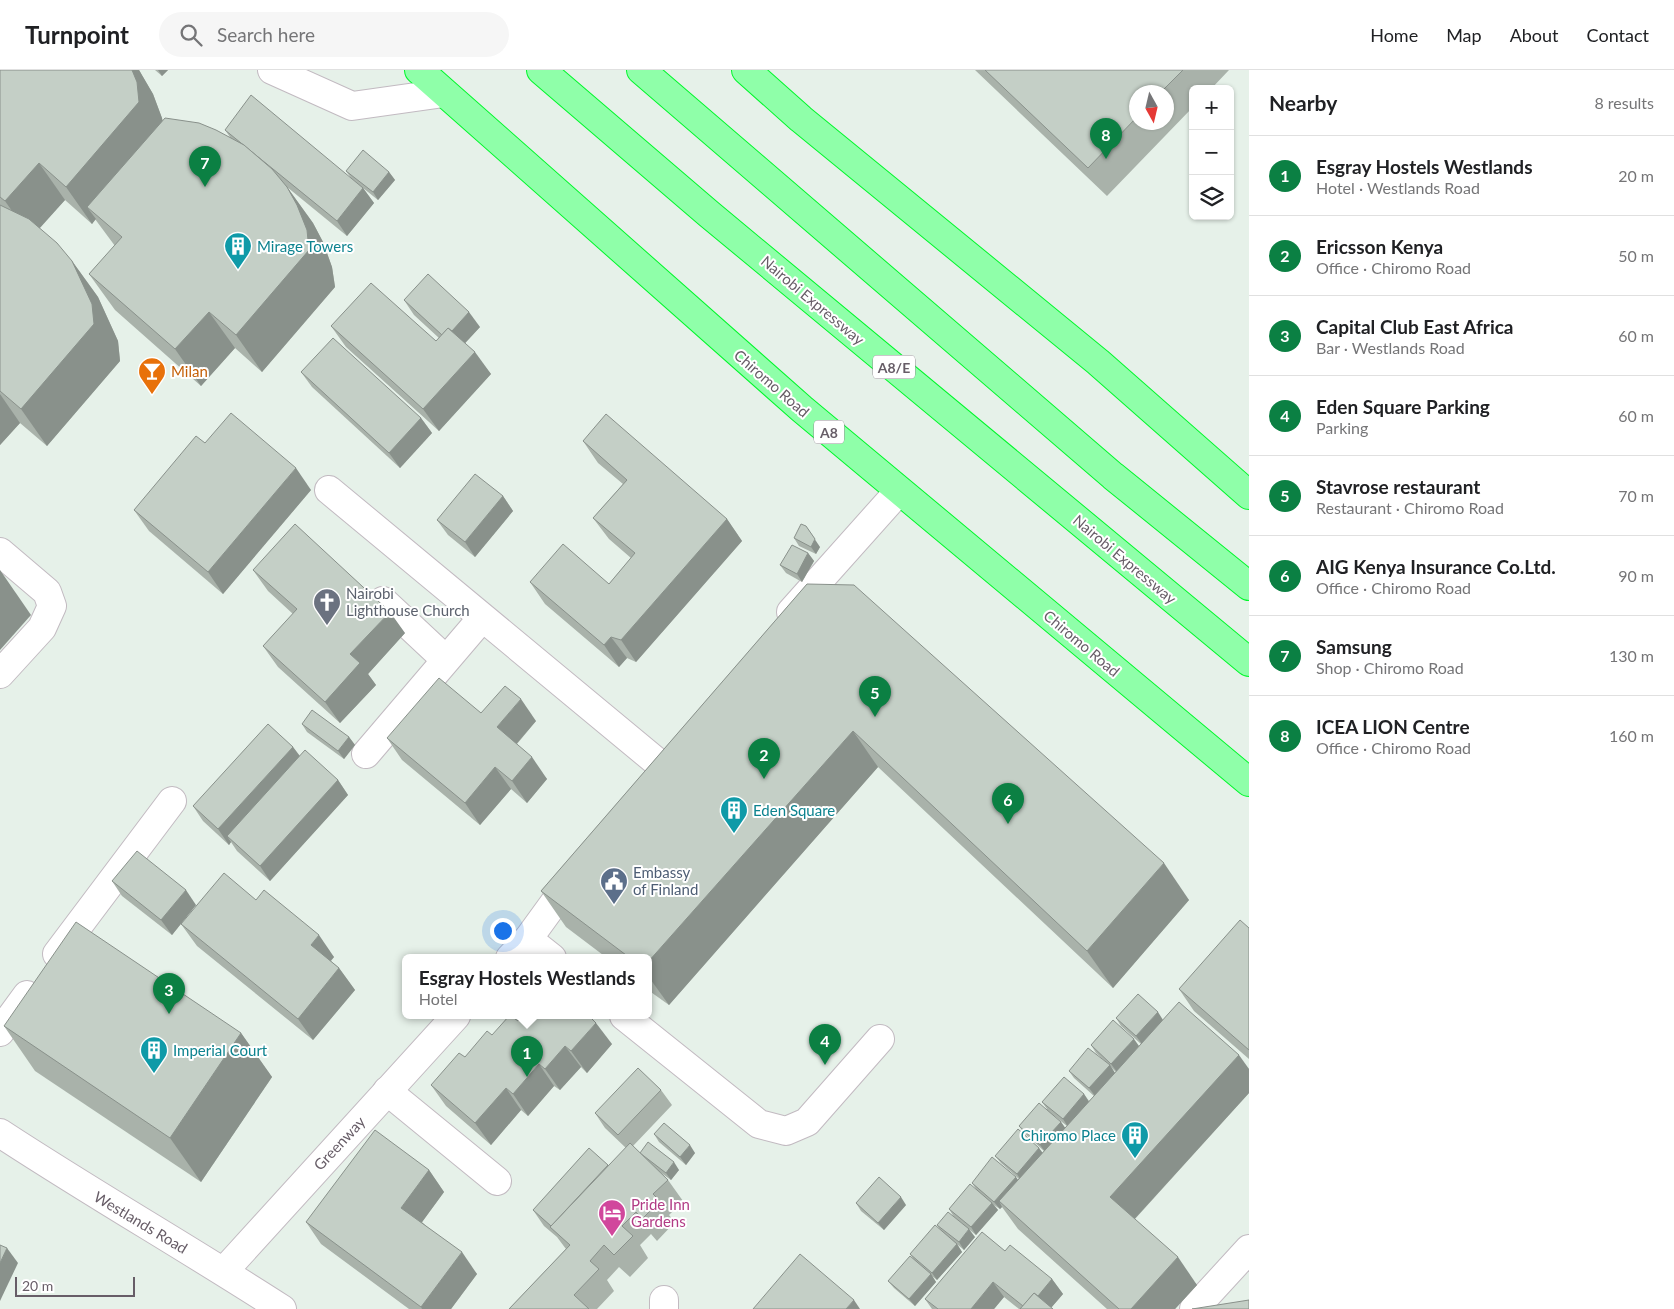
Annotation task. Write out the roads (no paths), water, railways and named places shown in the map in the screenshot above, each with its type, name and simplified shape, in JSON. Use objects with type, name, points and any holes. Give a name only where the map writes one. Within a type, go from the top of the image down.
[{"type":"highway","name":"Chiromo Road","points":[[419,70],[802,409],[1249,782]]},
{"type":"highway","name":"Nairobi Expressway","points":[[541,70],[716,220],[1249,662]]},
{"type":"highway","points":[[642,70],[1113,476],[1249,586]]},
{"type":"highway","points":[[746,70],[801,118],[1098,362],[1249,495]]},
{"type":"street","points":[[272,70],[352,106],[444,93]]},
{"type":"street","points":[[329,490],[657,762]]},
{"type":"street","points":[[775,630],[899,491]]},
{"type":"street","points":[[0,552],[47,592],[52,606],[42,628],[0,674]]},
{"type":"street","points":[[383,601],[445,659]]},
{"type":"street","points":[[366,754],[445,659],[482,618]]},
{"type":"street","points":[[640,786],[657,762],[677,740]]},
{"type":"street","points":[[0,1032],[172,800]]},
{"type":"street","points":[[539,954],[519,948],[586,858]]},
{"type":"street","name":"Greenway","points":[[224,1271],[453,1019]]},
{"type":"street","points":[[628,1019],[759,1124],[786,1131],[807,1122],[880,1039]]},
{"type":"street","points":[[387,1091],[497,1181]]},
{"type":"street","name":"Westlands Road","points":[[0,1133],[67,1177],[224,1271],[282,1309]]},
{"type":"street","points":[[1194,1309],[1249,1249]]},
{"type":"place","name":"ICEA LION Centre","points":[[1106,159]]},
{"type":"place","name":"Samsung","points":[[205,187]]},
{"type":"place","name":"Mirage Towers","points":[[238,270]]},
{"type":"place","name":"Milan","points":[[152,395]]},
{"type":"place","name":"Nairobi Lighthouse Church","points":[[327,626]]},
{"type":"place","name":"Stavrose restaurant","points":[[875,717]]},
{"type":"place","name":"Ericsson Kenya","points":[[764,779]]},
{"type":"place","name":"AIG Kenya Insurance Co.Ltd.","points":[[1008,824]]},
{"type":"place","name":"Eden Square","points":[[734,834]]},
{"type":"place","name":"Embassy of Finland","points":[[614,905]]},
{"type":"place","name":"Capital Club East Africa","points":[[169,1014]]},
{"type":"place","name":"Eden Square Parking","points":[[825,1065]]},
{"type":"place","name":"Imperial Court","points":[[154,1074]]},
{"type":"place","name":"Esgray Hostels Westlands","points":[[527,1077]]},
{"type":"place","name":"Chiromo Place","points":[[1135,1159]]},
{"type":"place","name":"Pride Inn Gardens","points":[[612,1237]]}]
